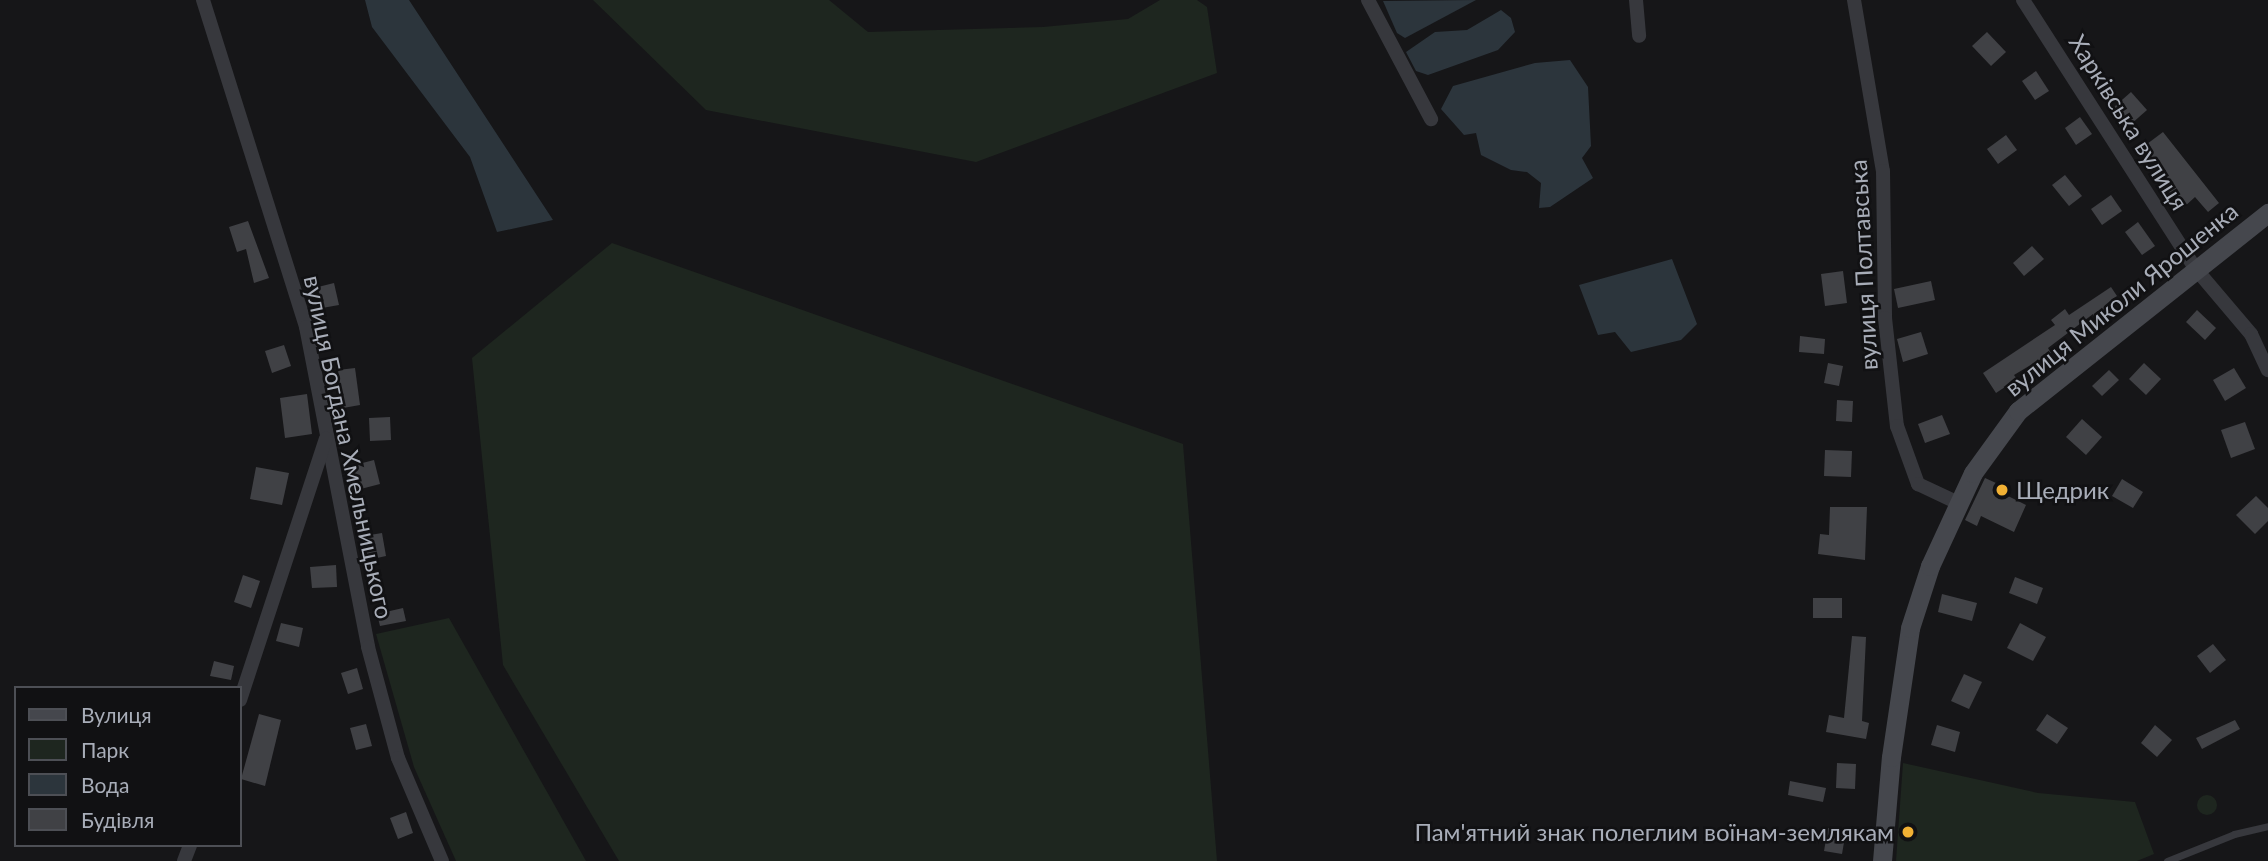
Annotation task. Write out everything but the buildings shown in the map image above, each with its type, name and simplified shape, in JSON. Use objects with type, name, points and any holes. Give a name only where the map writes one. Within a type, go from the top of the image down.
[{"type":"street","name":"вулиця Богдана Хмельницького","points":[[203,0],[306,327],[368,647],[398,758],[442,861]]},
{"type":"street","points":[[1368,0],[1431,119]]},
{"type":"street","points":[[1636,0],[1639,36]]},
{"type":"street","name":"вулиця Полтавська","points":[[1854,0],[1883,171],[1885,318],[1897,426],[1918,484],[1956,502]]},
{"type":"street","name":"Харківська вулиця","points":[[2023,0],[2195,268],[2251,334],[2268,370]]},
{"type":"street","name":"вулиця Миколи Ярошенка","points":[[1882,861],[1891,757],[1910,628],[1956,502],[2018,411],[2195,268],[2268,213]]},
{"type":"street","points":[[242,694],[327,437]]},
{"type":"lane","points":[[2168,861],[2234,834],[2268,826]]},
{"type":"green space","points":[[593,0],[829,0],[868,32],[1043,27],[1128,19],[1160,0],[1197,0],[1207,7],[1217,73],[976,162],[706,110]]},
{"type":"green space","points":[[612,243],[1183,444],[1217,861],[619,861],[503,665],[472,358]]},
{"type":"green space","points":[[449,618],[586,861],[456,861],[414,767],[376,634]]},
{"type":"green space","points":[[1903,763],[2038,793],[2135,802],[2154,854],[2137,861],[1896,861]]},
{"type":"green space","points":[[2207,795],[2214,798],[2217,805],[2214,812],[2207,815],[2200,812],[2197,805],[2200,798]]},
{"type":"water","points":[[365,0],[409,0],[553,220],[497,232],[470,157],[372,27]]},
{"type":"water","points":[[1476,0],[1405,38],[1397,33],[1383,1]]},
{"type":"water","points":[[1501,10],[1511,18],[1515,32],[1498,50],[1428,75],[1416,71],[1406,52],[1435,32],[1467,30]]},
{"type":"water","points":[[1570,60],[1588,87],[1591,146],[1582,158],[1593,178],[1550,207],[1539,208],[1541,183],[1527,172],[1511,170],[1481,155],[1476,133],[1464,135],[1441,109],[1453,86],[1535,63]]},
{"type":"water","points":[[1672,259],[1697,324],[1681,340],[1631,352],[1615,332],[1598,335],[1579,285]]},
{"type":"place","name":"Щедрик","points":[[2002,490]]},
{"type":"place","name":"Пам'ятний знак полеглим воїнам-землякам","points":[[1908,832]]}]
